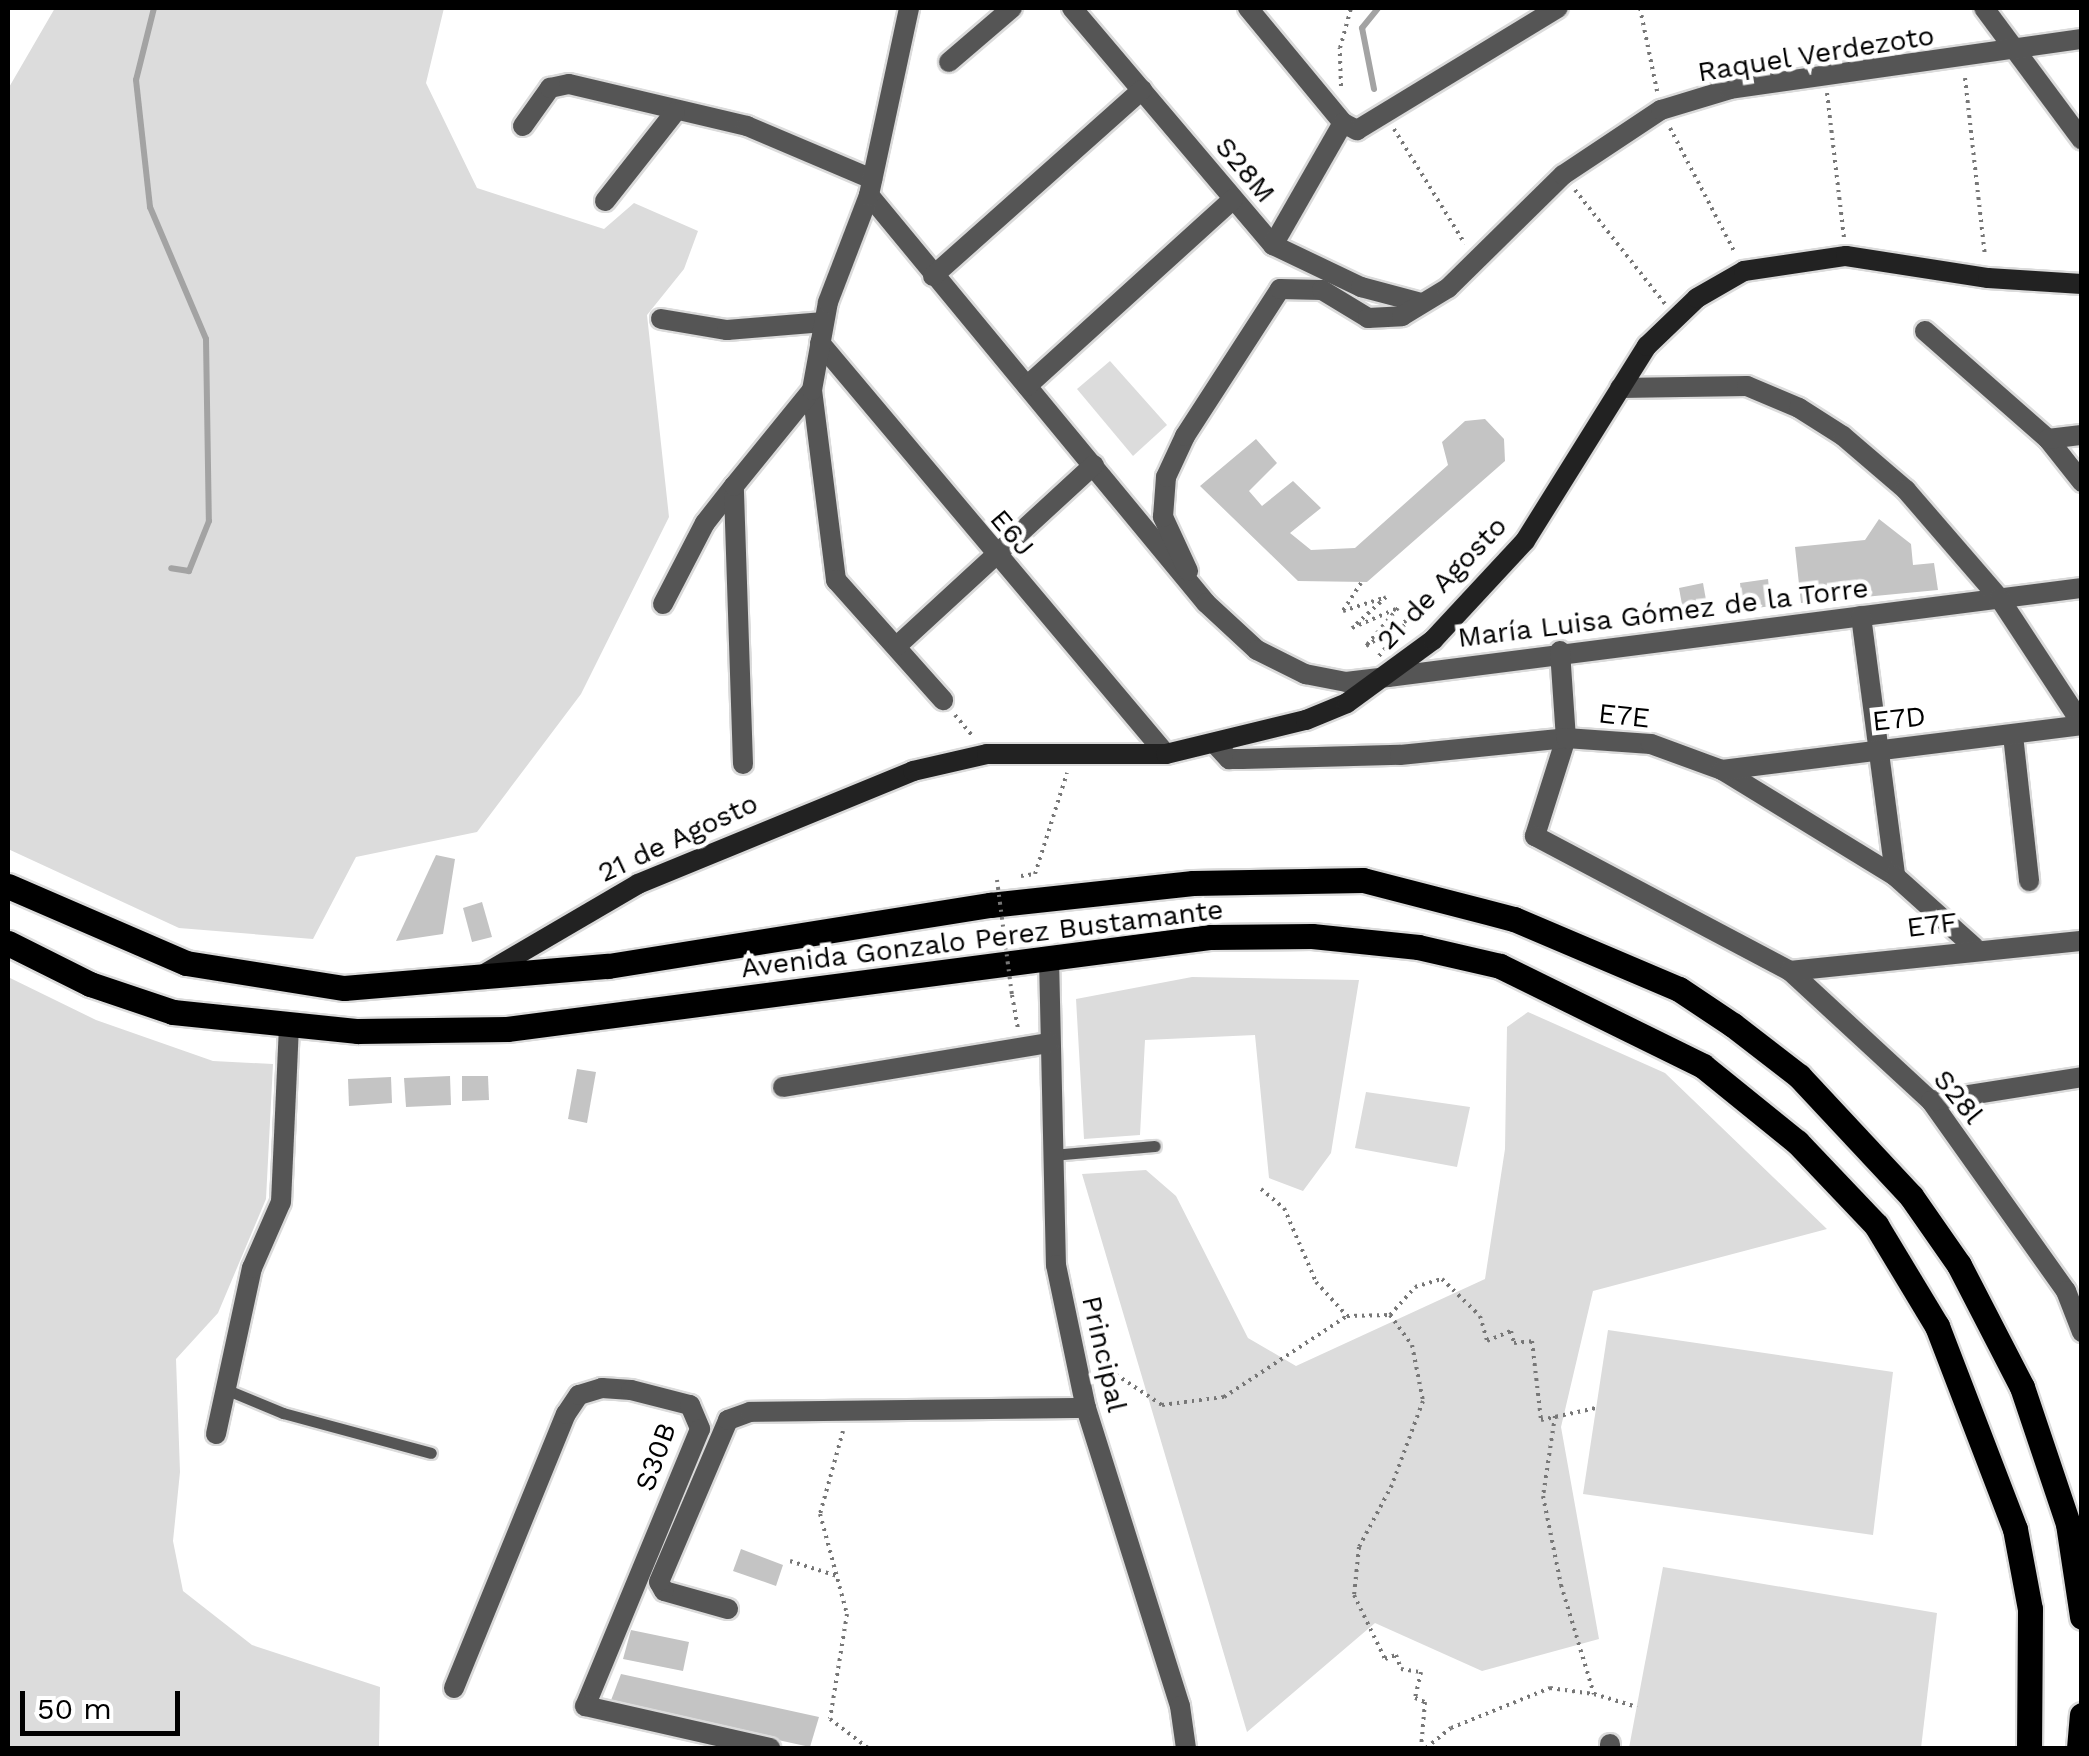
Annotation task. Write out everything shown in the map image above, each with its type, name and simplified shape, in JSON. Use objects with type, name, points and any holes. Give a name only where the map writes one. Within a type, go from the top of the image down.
[{"type":"main road","name":"Avenida Gonzalo Perez Bustamante","points":[[8,886],[128,943],[248,978],[344,988],[477,978],[737,949],[990,906],[1306,878],[1363,880],[1559,935],[1678,989],[1732,1025],[1814,1090],[1911,1196],[1959,1265],[2022,1386],[2054,1472],[2079,1573],[2082,1617]]},
{"type":"main road","name":"Avenida Gonzalo Perez Bustamante","points":[[8,944],[90,984],[173,1012],[288,1026],[507,1029],[1210,937],[1312,936],[1418,948],[1500,966],[1703,1066],[1797,1142],[1876,1225],[1937,1326],[2015,1529],[2030,1609],[2029,1748]]},
{"type":"main road","points":[[2079,1748],[2082,1714]]},
{"type":"street","points":[[909,8],[870,187],[822,333],[812,390],[836,580],[898,645],[943,700]]},
{"type":"street","points":[[949,62],[1012,8]]},
{"type":"street","name":"S28M","points":[[1072,8],[1273,245],[1361,286],[1421,303]]},
{"type":"street","points":[[1248,8],[1343,122],[1358,130],[1386,117],[1558,8]]},
{"type":"street","points":[[1984,8],[2082,140]]},
{"type":"street","name":"Raquel Verdezoto","points":[[1206,604],[1163,517],[1166,477],[1269,298],[1280,289],[1307,285],[1368,318],[1402,316],[1476,261],[1563,175],[1661,110],[1730,89],[1826,79],[2082,38]]},
{"type":"street","points":[[523,126],[550,88],[569,84],[746,126],[870,187]]},
{"type":"street","points":[[932,276],[1142,90]]},
{"type":"street","points":[[605,202],[675,112]]},
{"type":"street","points":[[1273,245],[1343,122]]},
{"type":"street","name":"María Luisa Gómez de la Torre","points":[[870,187],[932,276],[1094,465],[1206,604],[1257,650],[1289,668],[1346,682],[1388,678],[1560,651],[2082,588]]},
{"type":"street","points":[[1027,386],[1232,198]]},
{"type":"street","name":"21 de Agosto","points":[[477,978],[588,911],[731,842],[913,771],[987,754],[1071,759],[1166,754],[1306,720],[1388,678],[1433,640],[1526,540],[1620,388],[1674,316],[1744,271],[1846,256],[1988,278],[2082,284]]},
{"type":"street","points":[[661,320],[727,330],[822,333]]},
{"type":"street","points":[[1924,331],[2048,439],[2082,482]]},
{"type":"street","name":"E6J","points":[[822,333],[995,557],[1166,754]]},
{"type":"street","points":[[1620,388],[1747,386],[1798,408],[1906,490],[2000,599],[2082,724]]},
{"type":"street","points":[[663,604],[705,522],[812,390]]},
{"type":"street","points":[[2048,439],[2082,435]]},
{"type":"street","points":[[898,645],[1094,465]]},
{"type":"street","points":[[734,486],[743,764]]},
{"type":"street","points":[[1861,616],[1896,876]]},
{"type":"street","points":[[1560,651],[1566,738]]},
{"type":"street","name":"E7D","points":[[1722,770],[2082,724]]},
{"type":"street","points":[[2012,735],[2028,880]]},
{"type":"street","name":"E7E","points":[[1215,744],[1229,759],[1400,755],[1566,738],[1651,744],[1722,770],[1896,876],[1974,947]]},
{"type":"street","name":"S28l","points":[[1566,738],[1535,836],[1790,971],[1931,1101],[2074,1290],[2082,1332]]},
{"type":"street","name":"E7F","points":[[1790,971],[1974,947],[2082,941]]},
{"type":"street","name":"Principal","points":[[1048,958],[1056,1265],[1086,1408],[1180,1706],[1186,1748]]},
{"type":"street","points":[[216,1434],[252,1268],[282,1202],[288,1026]]},
{"type":"street","points":[[783,1087],[1048,1043]]},
{"type":"street","points":[[1931,1101],[2082,1077]]},
{"type":"street","name":"S30B","points":[[454,1688],[566,1414],[579,1395],[602,1388],[632,1390],[690,1406],[700,1429],[585,1706],[727,1743]]},
{"type":"street","points":[[728,1609],[660,1588],[718,1435],[728,1420],[750,1412],[1086,1408]]},
{"type":"street","points":[[727,1743],[770,1748]]},
{"type":"lane","points":[[1052,1155],[1155,1146]]},
{"type":"lane","points":[[225,1390],[283,1412],[431,1453]]},
{"type":"path","points":[[1343,122],[1340,48],[1351,8]]},
{"type":"path","points":[[1640,8],[1661,110],[1744,271]]},
{"type":"path","points":[[1963,58],[1988,278]]},
{"type":"path","points":[[1826,79],[1846,256]]},
{"type":"path","points":[[1386,117],[1476,261]]},
{"type":"path","points":[[1563,175],[1674,316]]},
{"type":"path","points":[[1361,584],[1343,611],[1386,597],[1352,628],[1398,608],[1366,646],[1409,618],[1376,652],[1379,656],[1414,627],[1433,640]]},
{"type":"path","points":[[943,700],[987,754]]},
{"type":"path","points":[[1021,1048],[997,880],[1035,874],[1071,759]]},
{"type":"path","points":[[1261,1189],[1284,1208],[1316,1282],[1347,1316]]},
{"type":"path","points":[[1072,1346],[1162,1404],[1224,1397],[1347,1316],[1390,1315],[1415,1288],[1442,1279],[1480,1316],[1487,1341],[1510,1331],[1514,1343],[1532,1342],[1541,1420],[1596,1408]]},
{"type":"path","points":[[1390,1315],[1412,1344],[1423,1402],[1392,1485],[1359,1547],[1354,1595],[1385,1659],[1396,1656],[1402,1670],[1421,1672],[1415,1698],[1425,1702],[1424,1748]]},
{"type":"path","points":[[848,1412],[820,1514],[848,1614],[830,1719],[868,1748]]},
{"type":"path","points":[[1555,1416],[1543,1496],[1560,1585],[1594,1694]]},
{"type":"path","points":[[790,1561],[837,1576]]},
{"type":"path","points":[[1424,1748],[1450,1728],[1550,1688],[1594,1694],[1637,1707]]},
{"type":"shaded area","points":[[55,8],[444,8],[426,83],[477,188],[604,229],[634,203],[698,231],[684,269],[647,315],[669,517],[581,694],[477,832],[356,857],[313,939],[179,928],[8,849],[8,89]]},
{"type":"shaded area","points":[[1110,361],[1167,425],[1133,456],[1077,389]]},
{"type":"shaded area","points":[[8,977],[96,1020],[213,1061],[273,1064],[266,1199],[218,1313],[176,1359],[180,1472],[173,1541],[183,1591],[252,1645],[380,1687],[379,1748],[8,1748]]},
{"type":"shaded area","points":[[1192,977],[1359,980],[1331,1153],[1303,1191],[1269,1178],[1255,1035],[1145,1040],[1140,1135],[1084,1139],[1076,999]]},
{"type":"shaded area","points":[[1528,1012],[1665,1073],[1827,1229],[1593,1291],[1561,1427],[1599,1639],[1482,1671],[1375,1623],[1247,1732],[1082,1174],[1146,1170],[1176,1196],[1248,1338],[1296,1366],[1485,1279],[1505,1149],[1507,1027]]},
{"type":"shaded area","points":[[1366,1092],[1470,1107],[1457,1167],[1355,1148]]},
{"type":"shaded area","points":[[1608,1330],[1893,1372],[1873,1535],[1583,1494]]},
{"type":"shaded area","points":[[1663,1567],[1937,1613],[1921,1748],[1629,1748]]},
{"type":"building","points":[[1485,419],[1504,439],[1505,461],[1367,582],[1298,581],[1200,486],[1256,439],[1277,463],[1249,491],[1262,506],[1293,481],[1321,508],[1290,533],[1311,550],[1355,548],[1448,465],[1442,442],[1465,421]]},
{"type":"building","points":[[1879,519],[1911,544],[1913,565],[1934,563],[1938,590],[1801,603],[1795,547],[1865,540]]},
{"type":"building","points":[[1768,579],[1771,606],[1743,610],[1740,583]]},
{"type":"building","points":[[1703,583],[1709,617],[1685,621],[1679,588]]},
{"type":"building","points":[[436,855],[455,859],[443,934],[396,941]]},
{"type":"building","points":[[482,902],[492,937],[472,942],[463,908]]},
{"type":"building","points":[[577,1069],[596,1072],[587,1123],[568,1119]]},
{"type":"building","points":[[450,1076],[451,1105],[406,1107],[404,1078]]},
{"type":"building","points":[[462,1076],[488,1076],[489,1100],[462,1101]]},
{"type":"building","points":[[391,1077],[392,1103],[349,1106],[348,1079]]},
{"type":"building","points":[[741,1549],[783,1565],[776,1586],[733,1571]]},
{"type":"building","points":[[631,1630],[689,1642],[683,1671],[623,1659]]},
{"type":"building","points":[[621,1674],[819,1717],[810,1747],[610,1703]]},
{"type":"waterway","points":[[154,8],[136,80],[150,207],[206,339],[209,521],[189,571],[171,568]]},
{"type":"waterway","points":[[1374,89],[1362,28],[1378,8]]}]
